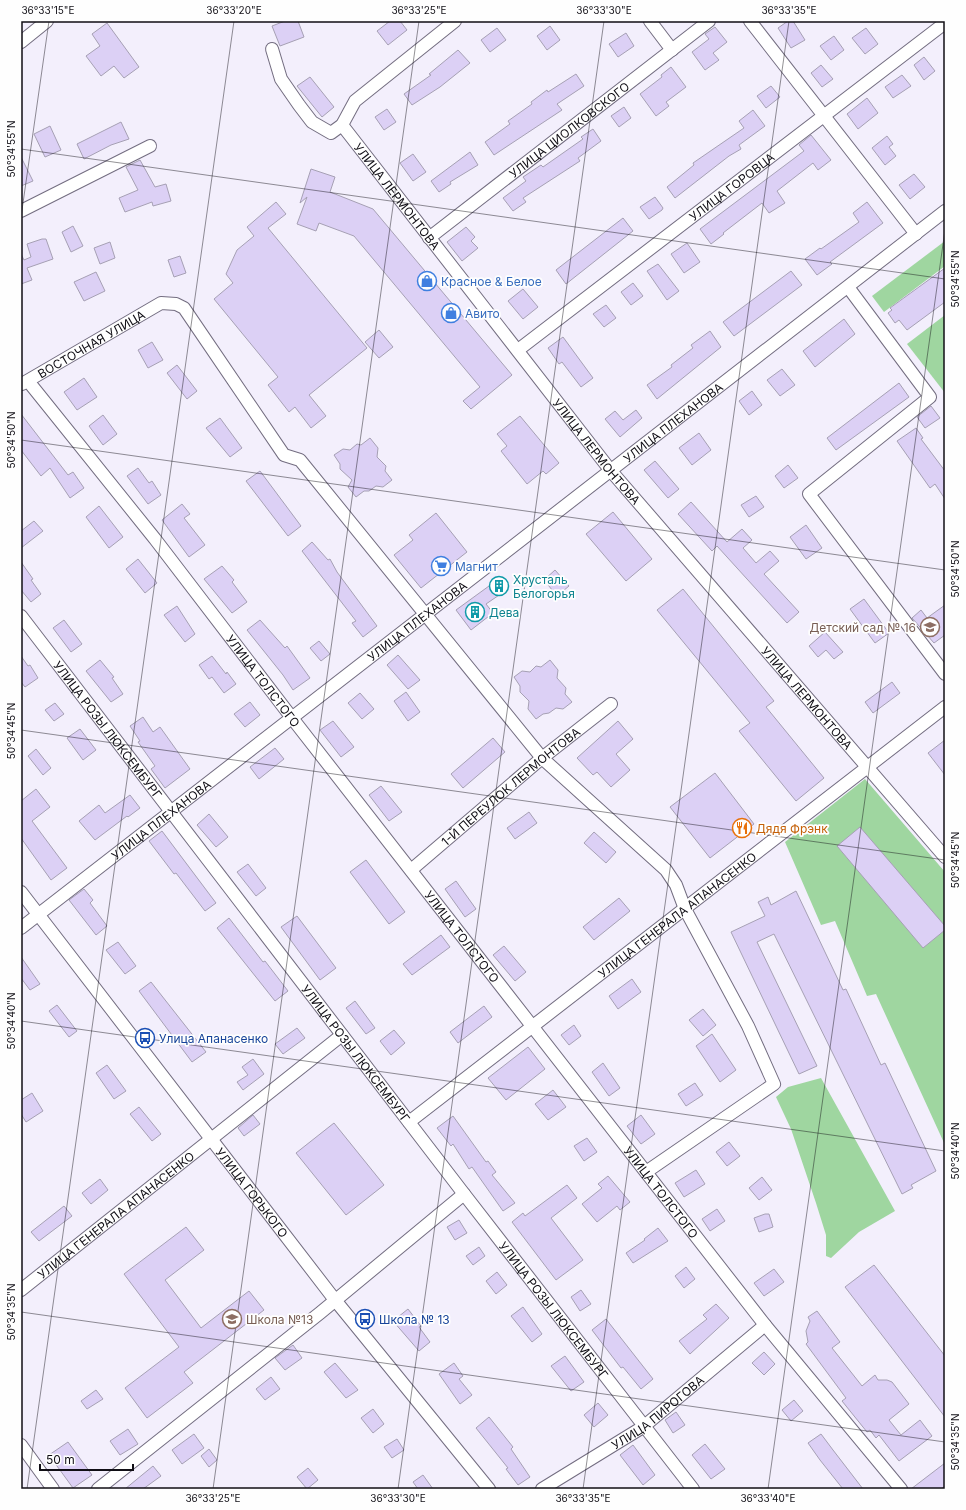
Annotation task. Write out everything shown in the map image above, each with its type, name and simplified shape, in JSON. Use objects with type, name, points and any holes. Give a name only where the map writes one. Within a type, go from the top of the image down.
[{"type":"street","points":[[21,42],[47,21]]},
{"type":"street","points":[[272,49],[281,79],[312,122],[331,133],[342,125],[355,102],[455,21]]},
{"type":"street","points":[[650,21],[672,50]]},
{"type":"street","name":"УЛИЦА ЦИОЛКОВСКОГО","points":[[429,238],[709,21]]},
{"type":"street","points":[[750,21],[916,234]]},
{"type":"street","name":"УЛИЦА ГОРОВЦА","points":[[518,350],[945,23]]},
{"type":"street","name":"УЛИЦА ЛЕРМОНТОВА","points":[[342,125],[611,471],[945,857]]},
{"type":"street","points":[[21,211],[150,146]]},
{"type":"street","name":"УЛИЦА ПЛЕХАНОВА","points":[[21,928],[945,211]]},
{"type":"street","points":[[848,287],[930,398],[809,494],[945,674]]},
{"type":"street","name":"ВОСТОЧНАЯ УЛИЦА","points":[[25,383],[161,304],[176,304],[184,308],[284,455],[300,460],[426,614]]},
{"type":"street","name":"УЛИЦА ТОЛСТОГО","points":[[25,383],[155,539],[292,718],[765,1325],[902,1489]]},
{"type":"street","points":[[426,614],[542,758],[666,870],[676,885],[685,908],[748,1026],[774,1084],[646,1172]]},
{"type":"street","name":"УЛИЦА РОЗЫ ЛЮКСЕМБУРГ","points":[[21,616],[464,1194],[693,1489]]},
{"type":"street","name":"1-Й ПЕРЕУЛОК ЛЕРМОНТОВА","points":[[411,870],[542,758],[611,704]]},
{"type":"street","name":"УЛИЦА ГЕНЕРАЛА АПАНАСЕНКО","points":[[409,1122],[945,707]]},
{"type":"street","name":"УЛИЦА ГОРЬКОГО","points":[[21,892],[335,1300],[489,1489]]},
{"type":"street","name":"УЛИЦА ГЕНЕРАЛА АПАНАСЕНКО","points":[[21,1290],[342,1035]]},
{"type":"street","points":[[98,1489],[335,1300],[464,1194]]},
{"type":"street","name":"УЛИЦА ПИРОГОВА","points":[[542,1489],[643,1426],[765,1325]]},
{"type":"street","points":[[21,1445],[53,1489]]},
{"type":"green space","points":[[945,241],[945,266],[884,312],[872,296]]},
{"type":"green space","points":[[945,315],[945,393],[907,344]]},
{"type":"green space","points":[[865,779],[945,872],[945,1145],[876,994],[867,996],[835,921],[821,925],[785,842]]},
{"type":"green space","points":[[821,1078],[895,1211],[859,1232],[831,1258],[826,1256],[826,1235],[816,1203],[791,1129],[776,1097],[788,1087]]},
{"type":"building","points":[[285,21],[298,21],[304,37],[280,46],[272,26]]},
{"type":"building","points":[[390,21],[400,21],[407,30],[388,45],[377,31]]},
{"type":"building","points":[[788,21],[793,21],[805,40],[791,48],[778,28]]},
{"type":"building","points":[[107,23],[139,67],[124,78],[114,66],[101,76],[86,56],[100,46],[92,34]]},
{"type":"building","points":[[550,26],[560,40],[547,50],[537,36]]},
{"type":"building","points":[[715,27],[727,42],[713,53],[719,60],[705,70],[692,52],[709,39],[705,34]]},
{"type":"building","points":[[497,28],[506,40],[490,52],[481,40]]},
{"type":"building","points":[[866,28],[878,44],[865,54],[852,38]]},
{"type":"building","points":[[626,33],[634,46],[618,57],[609,44]]},
{"type":"building","points":[[834,36],[844,50],[831,60],[820,46]]},
{"type":"building","points":[[458,50],[470,63],[440,87],[412,105],[404,94],[431,75],[429,74]]},
{"type":"building","points":[[924,57],[935,71],[924,80],[914,65]]},
{"type":"building","points":[[821,65],[833,79],[822,87],[811,73]]},
{"type":"building","points":[[671,67],[686,87],[666,102],[669,106],[656,116],[640,94],[662,77],[661,75]]},
{"type":"building","points":[[576,74],[584,86],[557,104],[562,110],[494,155],[485,142],[510,124],[508,121],[532,104],[531,102],[547,90],[548,92]]},
{"type":"building","points":[[902,75],[911,86],[893,98],[885,87]]},
{"type":"building","points":[[310,77],[334,107],[322,117],[297,86]]},
{"type":"building","points":[[771,86],[780,97],[766,108],[757,96]]},
{"type":"building","points":[[867,98],[878,113],[858,129],[847,114]]},
{"type":"building","points":[[624,107],[631,118],[619,127],[611,116]]},
{"type":"building","points":[[387,109],[396,122],[384,130],[375,117]]},
{"type":"building","points":[[753,110],[765,126],[739,145],[741,149],[729,156],[675,198],[667,187],[694,165],[693,163],[744,128],[739,121]]},
{"type":"building","points":[[121,122],[129,139],[111,145],[84,159],[77,144]]},
{"type":"building","points":[[50,126],[61,150],[45,157],[34,134]]},
{"type":"building","points":[[593,129],[601,141],[578,158],[580,161],[523,198],[526,202],[513,211],[503,198],[526,181],[523,177],[541,165],[543,167],[583,139],[581,137]]},
{"type":"building","points":[[811,135],[831,160],[818,170],[813,163],[777,191],[785,203],[769,213],[762,203],[711,244],[700,229],[804,151],[799,145]]},
{"type":"building","points":[[887,136],[893,144],[889,147],[896,156],[885,165],[872,148]]},
{"type":"building","points":[[470,152],[478,165],[450,182],[451,184],[439,192],[431,181]]},
{"type":"building","points":[[413,154],[426,172],[413,181],[400,163]]},
{"type":"building","points":[[21,157],[33,181],[21,186]]},
{"type":"building","points":[[140,160],[155,187],[166,184],[171,201],[153,206],[152,202],[125,212],[119,198],[138,190],[126,167]]},
{"type":"building","points":[[311,169],[335,177],[330,192],[373,209],[512,375],[471,409],[463,401],[480,387],[354,236],[319,223],[316,231],[297,224],[307,197],[300,203]]},
{"type":"building","points":[[914,174],[925,187],[910,199],[899,185]]},
{"type":"building","points":[[655,197],[663,208],[649,219],[640,207]]},
{"type":"building","points":[[276,202],[286,214],[268,228],[367,348],[309,395],[326,416],[311,428],[295,407],[289,412],[268,385],[278,377],[214,299],[233,283],[226,274],[237,250],[254,236],[247,227]]},
{"type":"building","points":[[867,202],[883,223],[830,262],[832,264],[817,275],[805,259],[859,222],[853,213]]},
{"type":"building","points":[[623,218],[633,231],[566,284],[556,270]]},
{"type":"building","points":[[73,226],[83,246],[71,252],[62,232]]},
{"type":"building","points":[[466,227],[475,237],[471,241],[478,248],[462,261],[447,242]]},
{"type":"building","points":[[46,239],[53,259],[27,268],[32,280],[21,284],[21,254],[24,260],[31,257],[27,244]]},
{"type":"building","points":[[110,242],[115,258],[100,264],[94,248]]},
{"type":"building","points":[[687,243],[700,262],[684,273],[671,254]]},
{"type":"building","points":[[180,256],[186,273],[174,277],[168,260]]},
{"type":"building","points":[[658,264],[679,291],[667,300],[647,271]]},
{"type":"building","points":[[945,268],[945,302],[907,330],[899,320],[895,323],[888,313],[892,310],[890,308]]},
{"type":"building","points":[[791,271],[802,285],[734,336],[723,322]]},
{"type":"building","points":[[96,272],[105,291],[84,301],[74,282]]},
{"type":"building","points":[[633,283],[643,296],[631,305],[621,292]]},
{"type":"building","points":[[523,289],[538,307],[523,319],[508,301]]},
{"type":"building","points":[[606,305],[616,318],[604,327],[593,314]]},
{"type":"building","points":[[844,319],[855,334],[815,367],[803,351]]},
{"type":"building","points":[[379,330],[393,347],[379,358],[365,342]]},
{"type":"building","points":[[710,331],[721,347],[657,399],[647,385],[672,367],[671,365],[693,348],[691,345]]},
{"type":"building","points":[[563,337],[593,378],[581,387],[562,362],[559,364],[548,348]]},
{"type":"building","points":[[152,342],[163,360],[148,368],[138,350]]},
{"type":"building","points":[[177,365],[197,391],[187,399],[167,373]]},
{"type":"building","points":[[782,369],[795,385],[780,396],[767,380]]},
{"type":"building","points":[[84,378],[97,397],[77,410],[64,392]]},
{"type":"building","points":[[899,383],[909,397],[836,450],[827,438]]},
{"type":"building","points":[[752,391],[762,405],[749,415],[739,401]]},
{"type":"building","points":[[931,406],[940,418],[925,428],[917,417]]},
{"type":"building","points":[[636,410],[642,418],[620,437],[605,419],[615,411],[623,420]]},
{"type":"building","points":[[21,414],[68,475],[73,472],[84,488],[70,498],[50,468],[41,476],[21,450]]},
{"type":"building","points":[[103,415],[117,434],[103,445],[89,426]]},
{"type":"building","points":[[520,416],[559,463],[546,474],[543,471],[527,484],[501,451],[507,446],[497,434]]},
{"type":"building","points":[[220,418],[242,448],[230,457],[206,428]]},
{"type":"building","points":[[916,428],[923,438],[921,439],[945,471],[945,499],[935,484],[930,488],[897,441]]},
{"type":"building","points":[[699,433],[711,450],[692,465],[679,448]]},
{"type":"building","points":[[370,438],[378,448],[377,457],[386,466],[385,471],[392,480],[383,487],[376,486],[369,491],[364,491],[356,497],[348,487],[352,480],[340,469],[340,464],[334,455],[343,449],[350,450],[357,444],[361,445]]},
{"type":"building","points":[[655,461],[679,489],[668,498],[644,470]]},
{"type":"building","points":[[788,465],[798,478],[784,488],[775,476]]},
{"type":"building","points":[[138,468],[149,483],[152,481],[161,495],[148,504],[127,476]]},
{"type":"building","points":[[260,471],[301,526],[288,536],[246,481]]},
{"type":"building","points":[[756,496],[764,507],[749,517],[741,505]]},
{"type":"building","points":[[691,502],[727,542],[742,529],[752,540],[743,548],[756,563],[770,551],[779,561],[764,574],[799,612],[787,623],[717,546],[712,551],[678,514]]},
{"type":"building","points":[[182,504],[190,514],[184,518],[205,545],[189,557],[162,520]]},
{"type":"building","points":[[99,506],[123,537],[109,548],[86,517]]},
{"type":"building","points":[[613,512],[652,559],[626,581],[586,534]]},
{"type":"building","points":[[436,513],[467,552],[421,588],[394,555],[413,540],[409,535]]},
{"type":"building","points":[[34,521],[43,531],[21,548],[21,531]]},
{"type":"building","points":[[806,525],[822,548],[806,559],[790,537]]},
{"type":"building","points":[[312,542],[328,560],[330,559],[337,572],[377,626],[363,637],[352,623],[356,621],[302,551]]},
{"type":"building","points":[[138,559],[157,583],[145,593],[126,569]]},
{"type":"building","points":[[21,562],[41,594],[31,602],[21,590]]},
{"type":"building","points":[[222,566],[234,580],[232,582],[247,602],[232,613],[204,579]]},
{"type":"building","points":[[555,570],[569,586],[557,596],[544,580]]},
{"type":"building","name":"Дева","points":[[500,578],[508,589],[486,604],[493,613],[471,630],[456,610]]},
{"type":"building","points":[[683,589],[774,701],[766,707],[824,778],[796,801],[739,731],[750,723],[657,610]]},
{"type":"building","points":[[864,599],[889,633],[875,643],[850,609]]},
{"type":"building","name":"Детский сад № 16","points":[[945,605],[945,635],[934,643],[912,618],[921,610],[927,618]]},
{"type":"building","points":[[177,606],[195,634],[185,642],[164,615]]},
{"type":"building","points":[[64,620],[82,644],[71,652],[53,628]]},
{"type":"building","points":[[260,620],[285,648],[287,646],[310,678],[293,690],[247,630]]},
{"type":"building","points":[[825,632],[843,652],[834,659],[826,650],[818,657],[809,646]]},
{"type":"building","points":[[319,641],[330,654],[321,661],[310,648]]},
{"type":"building","points":[[398,655],[420,680],[408,689],[387,665]]},
{"type":"building","points":[[21,656],[28,666],[30,665],[38,678],[25,687],[21,682]]},
{"type":"building","points":[[212,656],[236,684],[224,693],[212,677],[209,679],[199,665]]},
{"type":"building","points":[[100,660],[114,677],[112,678],[123,694],[111,702],[86,671]]},
{"type":"building","points":[[550,660],[558,670],[557,678],[566,688],[565,694],[572,702],[563,709],[556,708],[536,719],[528,709],[529,701],[520,692],[520,686],[514,677],[522,671],[530,672],[536,666],[541,667]]},
{"type":"building","points":[[892,682],[900,693],[873,713],[865,702]]},
{"type":"building","points":[[406,692],[420,712],[408,721],[394,701]]},
{"type":"building","points":[[360,693],[374,709],[362,719],[348,703]]},
{"type":"building","points":[[250,702],[260,715],[245,727],[234,714]]},
{"type":"building","points":[[55,703],[64,714],[54,721],[45,710]]},
{"type":"building","points":[[143,717],[153,732],[160,727],[190,769],[165,788],[151,769],[155,766],[138,742],[140,741],[130,726]]},
{"type":"building","points":[[333,721],[354,747],[341,757],[320,730]]},
{"type":"building","points":[[618,721],[633,739],[616,754],[630,770],[611,787],[597,772],[593,775],[577,758]]},
{"type":"building","points":[[80,729],[96,750],[83,760],[67,738]]},
{"type":"building","points":[[493,738],[505,752],[463,788],[451,774]]},
{"type":"building","points":[[945,740],[945,775],[928,753]]},
{"type":"building","points":[[275,748],[284,759],[259,779],[250,767]]},
{"type":"building","points":[[36,749],[51,768],[43,775],[28,756]]},
{"type":"building","points":[[715,773],[754,824],[710,858],[670,807]]},
{"type":"building","points":[[381,786],[402,812],[389,821],[369,795]]},
{"type":"building","points":[[36,789],[50,807],[32,821],[67,868],[51,880],[21,838],[21,801]]},
{"type":"building","points":[[130,795],[140,808],[95,840],[79,821],[99,805],[105,813]]},
{"type":"building","points":[[529,812],[537,823],[515,839],[507,828]]},
{"type":"building","points":[[209,814],[228,837],[216,847],[197,825]]},
{"type":"building","points":[[860,827],[945,926],[945,930],[923,948],[837,846]]},
{"type":"building","points":[[162,831],[216,903],[205,911],[149,841]]},
{"type":"building","points":[[594,832],[616,852],[606,863],[584,843]]},
{"type":"building","points":[[366,860],[405,912],[389,924],[350,872]]},
{"type":"building","points":[[248,864],[266,888],[256,896],[237,872]]},
{"type":"building","points":[[456,881],[476,909],[465,917],[445,889]]},
{"type":"building","points":[[84,889],[93,900],[90,903],[107,926],[96,935],[69,900]]},
{"type":"building","points":[[796,891],[843,990],[846,989],[881,1065],[885,1063],[936,1171],[911,1185],[913,1188],[902,1194],[774,934],[757,942],[817,1066],[799,1074],[731,932],[765,916],[758,902],[768,897],[771,905]]},
{"type":"building","points":[[619,898],[630,911],[594,940],[583,927]]},
{"type":"building","points":[[297,916],[336,968],[320,980],[281,927]]},
{"type":"building","points":[[229,918],[263,962],[265,961],[288,991],[275,1001],[217,928]]},
{"type":"building","points":[[441,935],[450,947],[412,975],[403,964]]},
{"type":"building","points":[[118,942],[136,966],[125,974],[106,950]]},
{"type":"building","points":[[504,946],[526,972],[515,981],[493,955]]},
{"type":"building","points":[[21,957],[40,984],[30,990],[21,978]]},
{"type":"building","points":[[632,979],[641,992],[618,1009],[609,996]]},
{"type":"building","points":[[151,982],[206,1052],[192,1062],[139,991]]},
{"type":"building","points":[[355,1001],[375,1028],[366,1034],[346,1008]]},
{"type":"building","points":[[57,1005],[77,1031],[69,1037],[49,1011]]},
{"type":"building","points":[[484,1006],[492,1017],[458,1043],[450,1032]]},
{"type":"building","points":[[703,1009],[716,1025],[703,1036],[689,1020]]},
{"type":"building","points":[[574,1025],[581,1036],[569,1045],[561,1035]]},
{"type":"building","points":[[297,1028],[305,1038],[283,1054],[275,1044]]},
{"type":"building","points":[[394,1030],[405,1043],[391,1055],[380,1041]]},
{"type":"building","points":[[712,1034],[736,1070],[720,1082],[696,1046]]},
{"type":"building","points":[[528,1047],[545,1069],[506,1100],[488,1078]]},
{"type":"building","points":[[253,1059],[264,1074],[243,1090],[237,1082],[248,1075],[242,1067]]},
{"type":"building","points":[[603,1063],[620,1088],[609,1096],[592,1072]]},
{"type":"building","points":[[107,1065],[126,1091],[114,1099],[96,1073]]},
{"type":"building","points":[[695,1083],[703,1095],[686,1106],[678,1094]]},
{"type":"building","points":[[553,1090],[566,1107],[548,1120],[535,1104]]},
{"type":"building","points":[[32,1093],[43,1111],[26,1122],[21,1114],[21,1100]]},
{"type":"building","points":[[139,1107],[161,1134],[152,1141],[130,1114]]},
{"type":"building","points":[[253,1115],[260,1124],[244,1136],[238,1128]]},
{"type":"building","points":[[641,1115],[655,1134],[641,1144],[627,1126]]},
{"type":"building","points":[[453,1116],[486,1162],[488,1161],[496,1172],[492,1175],[515,1203],[503,1211],[472,1167],[469,1169],[453,1144],[451,1146],[437,1128]]},
{"type":"building","points":[[334,1123],[384,1185],[346,1215],[296,1153]]},
{"type":"building","points":[[587,1138],[597,1152],[584,1161],[574,1146]]},
{"type":"building","points":[[729,1142],[740,1156],[727,1166],[716,1152]]},
{"type":"building","points":[[696,1170],[705,1184],[684,1197],[675,1183]]},
{"type":"building","points":[[608,1176],[630,1202],[620,1210],[617,1206],[597,1222],[582,1204],[602,1188],[598,1184]]},
{"type":"building","points":[[762,1177],[772,1190],[759,1200],[749,1188]]},
{"type":"building","points":[[100,1179],[108,1190],[91,1204],[82,1193]]},
{"type":"building","points":[[567,1185],[577,1198],[551,1218],[583,1260],[556,1280],[512,1222],[523,1213],[525,1216]]},
{"type":"building","points":[[64,1206],[72,1216],[39,1241],[31,1232]]},
{"type":"building","points":[[717,1209],[725,1221],[710,1231],[702,1219]]},
{"type":"building","points":[[769,1214],[773,1227],[759,1232],[754,1218]]},
{"type":"building","points":[[459,1220],[467,1233],[455,1240],[447,1227]]},
{"type":"building","name":"Школа №13","points":[[186,1227],[204,1250],[165,1280],[201,1328],[249,1291],[264,1310],[184,1372],[193,1383],[147,1418],[125,1388],[179,1347],[124,1274]]},
{"type":"building","points":[[658,1228],[668,1241],[633,1263],[626,1253],[645,1240],[644,1239]]},
{"type":"building","points":[[479,1247],[485,1256],[473,1265],[466,1256]]},
{"type":"building","points":[[874,1265],[945,1356],[945,1417],[845,1287]]},
{"type":"building","points":[[686,1267],[695,1279],[684,1288],[675,1276]]},
{"type":"building","points":[[774,1269],[784,1282],[764,1296],[754,1283]]},
{"type":"building","points":[[497,1272],[507,1285],[496,1294],[486,1281]]},
{"type":"building","points":[[581,1290],[591,1304],[580,1311],[571,1297]]},
{"type":"building","points":[[716,1304],[729,1318],[690,1354],[679,1341],[707,1319],[703,1315]]},
{"type":"building","points":[[523,1307],[542,1334],[532,1342],[511,1316]]},
{"type":"building","points":[[408,1309],[421,1326],[419,1327],[430,1342],[419,1351],[393,1321]]},
{"type":"building","points":[[817,1311],[840,1342],[832,1348],[862,1386],[875,1375],[878,1380],[887,1380],[892,1382],[909,1404],[889,1420],[901,1435],[920,1420],[932,1436],[899,1461],[879,1435],[876,1438],[870,1430],[867,1432],[842,1401],[846,1398],[806,1344],[808,1342],[806,1331],[810,1321],[808,1317]]},
{"type":"building","points":[[606,1319],[653,1379],[641,1389],[623,1367],[621,1368],[592,1330]]},
{"type":"building","points":[[293,1345],[302,1358],[285,1370],[275,1358]]},
{"type":"building","points":[[764,1352],[775,1364],[764,1375],[752,1363]]},
{"type":"building","points":[[565,1356],[584,1382],[571,1391],[551,1366]]},
{"type":"building","points":[[335,1363],[358,1390],[346,1398],[324,1372]]},
{"type":"building","points":[[454,1363],[463,1376],[459,1379],[472,1395],[460,1404],[439,1374]]},
{"type":"building","points":[[271,1377],[280,1389],[265,1400],[256,1389]]},
{"type":"building","points":[[96,1390],[103,1399],[87,1409],[81,1401]]},
{"type":"building","points":[[794,1400],[803,1411],[791,1421],[782,1410]]},
{"type":"building","points":[[598,1403],[608,1415],[594,1427],[584,1415]]},
{"type":"building","points":[[373,1409],[384,1424],[373,1433],[361,1418]]},
{"type":"building","points":[[676,1412],[685,1425],[673,1433],[665,1420]]},
{"type":"building","points":[[489,1417],[513,1447],[511,1449],[530,1477],[518,1485],[506,1469],[508,1468],[476,1428]]},
{"type":"building","points":[[128,1429],[138,1444],[120,1455],[110,1441]]},
{"type":"building","points":[[194,1434],[204,1448],[182,1464],[172,1450]]},
{"type":"building","points":[[821,1434],[863,1489],[843,1489],[820,1460],[808,1443]]},
{"type":"building","points":[[397,1439],[404,1450],[392,1458],[384,1447]]},
{"type":"building","points":[[68,1442],[92,1475],[73,1488],[49,1455]]},
{"type":"building","points":[[705,1444],[725,1469],[711,1479],[692,1455]]},
{"type":"building","points":[[633,1445],[655,1475],[643,1485],[620,1455]]},
{"type":"building","points":[[209,1449],[217,1460],[209,1467],[201,1456]]},
{"type":"building","points":[[945,1463],[945,1486],[941,1489],[911,1489]]},
{"type":"building","points":[[153,1466],[161,1476],[143,1489],[125,1489]]},
{"type":"building","points":[[308,1468],[318,1480],[307,1489],[297,1477]]},
{"type":"building","points":[[423,1475],[433,1489],[418,1489],[413,1482]]},
{"type":"place","name":"Красное & Белое","points":[[427,281]]},
{"type":"place","name":"Авито","points":[[451,313]]},
{"type":"place","name":"Магнит","points":[[441,566]]},
{"type":"place","name":"Хрусталь Белогорья","points":[[499,586]]},
{"type":"place","name":"Дева","points":[[475,612]]},
{"type":"place","name":"Детский сад № 16","points":[[930,627]]},
{"type":"place","name":"Дядя Фрэнк","points":[[742,828]]},
{"type":"place","name":"Улица Апанасенко","points":[[145,1038]]},
{"type":"place","name":"Школа №13","points":[[232,1319]]},
{"type":"place","name":"Школа № 13","points":[[365,1319]]}]
